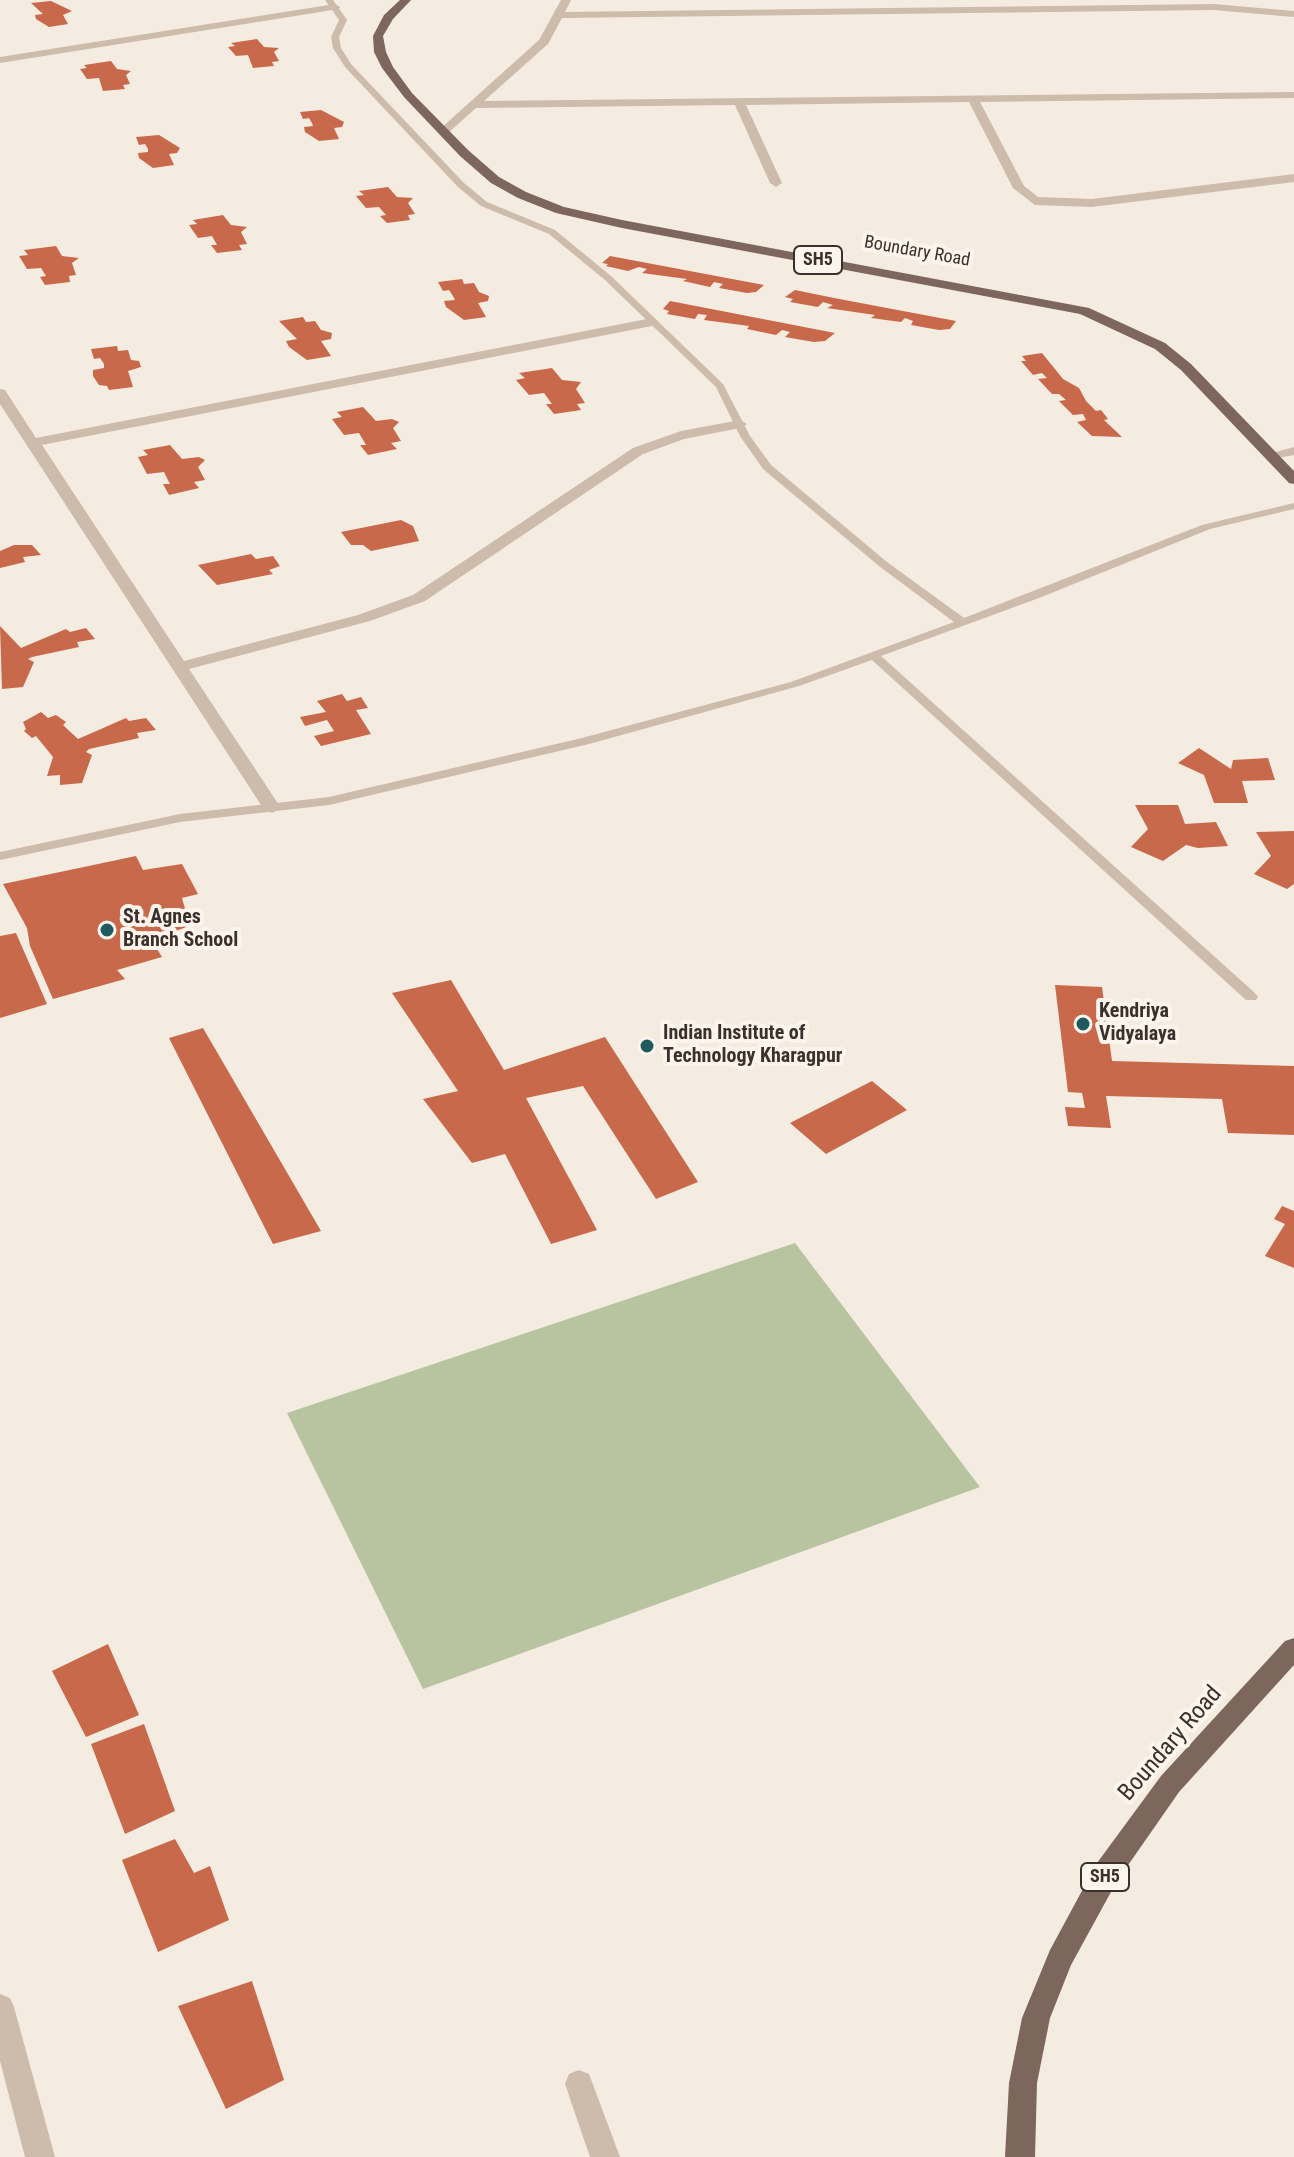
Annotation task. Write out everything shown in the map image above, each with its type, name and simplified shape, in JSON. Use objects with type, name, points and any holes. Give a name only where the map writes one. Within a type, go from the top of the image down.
[{"type":"main road","name":"Boundary Road","points":[[406,0],[388,17],[378,36],[380,52],[408,95],[495,180],[560,210],[1084,311],[1160,346],[1206,385],[1294,480]]},
{"type":"main road","name":"Boundary Road","points":[[1020,2157],[1023,2083],[1036,2018],[1060,1959],[1107,1872],[1170,1784],[1294,1648]]},
{"type":"street","points":[[444,131],[544,42],[566,0]]},
{"type":"street","points":[[1291,0],[1294,6]]},
{"type":"street","points":[[0,60],[332,3]]},
{"type":"street","points":[[558,15],[1214,7],[1294,14]]},
{"type":"street","points":[[473,105],[1294,95]]},
{"type":"street","points":[[973,99],[1019,188],[1035,201],[1092,203],[1294,178]]},
{"type":"street","points":[[739,102],[776,183]]},
{"type":"street","points":[[31,443],[652,322]]},
{"type":"street","points":[[0,393],[272,808]]},
{"type":"street","points":[[179,667],[364,618],[419,598],[638,451],[681,435],[740,424]]},
{"type":"street","points":[[1272,455],[1294,451]]},
{"type":"street","points":[[0,2007],[40,2157]]},
{"type":"street","points":[[579,2084],[605,2157]]},
{"type":"lane","points":[[332,3],[343,20],[335,37],[337,48],[348,65],[461,185],[484,204],[565,241],[720,386],[767,467],[883,564],[963,623]]},
{"type":"lane","points":[[0,856],[180,818],[329,801],[570,744],[795,684],[963,623],[1206,527],[1294,506]]},
{"type":"lane","points":[[874,656],[1251,997]]},
{"type":"green space","points":[[795,1243],[980,1487],[423,1689],[287,1413]]},
{"type":"building","points":[[51,1],[72,11],[63,15],[68,24],[49,27],[36,19],[35,15],[43,14],[31,3]]},
{"type":"building","points":[[257,39],[264,47],[279,48],[274,52],[279,61],[272,62],[274,66],[253,68],[248,55],[236,56],[228,47],[235,46],[231,43]]},
{"type":"building","points":[[111,61],[117,69],[131,71],[126,75],[130,84],[123,85],[125,89],[103,91],[99,78],[87,79],[80,69],[87,68],[84,65]]},
{"type":"building","points":[[321,110],[344,122],[342,127],[334,128],[339,139],[319,141],[305,132],[304,127],[313,126],[309,118],[303,119],[300,112]]},
{"type":"building","points":[[159,135],[180,148],[177,153],[169,154],[174,165],[153,168],[139,158],[138,153],[148,152],[148,149],[145,144],[139,145],[136,137]]},
{"type":"building","points":[[388,187],[397,197],[413,198],[408,203],[415,214],[408,215],[410,220],[387,223],[380,216],[386,215],[379,207],[366,208],[356,196],[364,195],[359,191]]},
{"type":"building","points":[[223,215],[231,225],[247,227],[241,232],[247,244],[239,245],[242,250],[217,253],[211,245],[217,245],[212,236],[198,238],[189,225],[197,224],[193,220]]},
{"type":"building","points":[[56,246],[62,256],[79,258],[72,263],[76,275],[69,276],[70,282],[45,285],[40,277],[46,276],[41,268],[27,269],[19,256],[28,255],[24,250]]},
{"type":"building","points":[[610,256],[764,285],[756,292],[747,293],[719,288],[723,284],[714,282],[710,287],[683,281],[687,279],[642,273],[647,269],[639,267],[628,271],[606,266],[608,264],[602,263]]},
{"type":"building","points":[[462,279],[464,284],[474,283],[479,292],[489,296],[488,301],[478,303],[486,317],[464,320],[446,307],[444,301],[455,300],[449,290],[443,291],[438,282]]},
{"type":"building","points":[[795,290],[956,321],[950,329],[939,330],[911,325],[913,321],[905,318],[901,322],[871,318],[875,315],[827,308],[833,305],[823,302],[818,307],[790,302],[793,299],[785,297]]},
{"type":"building","points":[[670,301],[835,333],[825,341],[814,342],[785,337],[790,332],[782,330],[776,335],[747,329],[749,326],[704,320],[707,315],[698,314],[695,319],[667,314],[669,311],[663,309]]},
{"type":"building","points":[[303,317],[306,322],[315,321],[321,330],[332,333],[331,339],[321,341],[331,356],[307,360],[289,347],[286,341],[297,339],[279,321]]},
{"type":"building","points":[[117,346],[118,351],[128,350],[131,360],[139,361],[141,367],[128,371],[133,387],[109,390],[107,386],[99,385],[93,376],[93,370],[104,368],[104,364],[100,358],[94,359],[91,349]]},
{"type":"building","points":[[1042,353],[1063,379],[1079,388],[1096,411],[1101,410],[1108,419],[1104,420],[1122,437],[1092,436],[1077,422],[1086,420],[1083,414],[1073,415],[1059,401],[1066,400],[1059,394],[1052,394],[1038,379],[1047,378],[1042,373],[1033,375],[1021,361],[1026,361],[1022,356]]},
{"type":"building","points":[[552,368],[562,380],[581,382],[576,389],[585,403],[577,404],[581,410],[554,414],[546,404],[552,404],[544,393],[529,395],[516,380],[525,378],[519,373]]},
{"type":"building","points":[[363,407],[376,421],[392,419],[399,422],[393,428],[401,441],[391,443],[397,449],[368,455],[360,445],[366,445],[359,433],[344,435],[332,419],[342,417],[337,412]]},
{"type":"building","points":[[170,445],[182,459],[199,457],[205,460],[198,467],[205,480],[194,482],[199,488],[169,495],[163,484],[170,484],[164,472],[147,474],[138,457],[148,455],[143,450]]},
{"type":"building","points":[[401,520],[413,526],[419,541],[371,551],[363,545],[351,545],[341,532]]},
{"type":"building","points":[[14,545],[32,545],[41,555],[23,557],[25,562],[0,568],[0,551]]},
{"type":"building","points":[[251,554],[256,559],[273,556],[280,566],[269,570],[273,574],[217,585],[198,565]]},
{"type":"building","points":[[0,626],[21,648],[66,629],[70,632],[86,628],[95,639],[77,642],[79,647],[28,659],[34,662],[23,687],[2,689]]},
{"type":"building","points":[[342,694],[347,701],[361,697],[368,708],[356,710],[371,734],[321,746],[314,736],[334,731],[327,720],[305,726],[300,717],[326,712],[317,701]]},
{"type":"building","points":[[41,712],[48,718],[56,715],[66,722],[63,725],[78,739],[126,718],[129,721],[146,718],[156,730],[137,733],[139,738],[89,749],[86,752],[92,755],[82,783],[60,785],[60,775],[47,776],[53,757],[36,736],[32,738],[24,731],[23,722]]},
{"type":"building","points":[[1199,748],[1231,769],[1233,760],[1268,758],[1275,780],[1242,781],[1248,803],[1214,803],[1204,775],[1178,763]]},
{"type":"building","points":[[1135,805],[1178,805],[1185,824],[1216,822],[1228,846],[1198,848],[1186,845],[1163,861],[1131,847],[1148,829]]},
{"type":"building","points":[[1294,831],[1294,884],[1287,889],[1254,874],[1271,856],[1256,832]]},
{"type":"building","points":[[136,856],[143,870],[182,864],[198,894],[182,898],[190,926],[151,939],[162,957],[117,970],[125,979],[53,999],[30,946],[27,928],[3,884]]},
{"type":"building","points":[[16,933],[47,1004],[0,1018],[0,936]]},
{"type":"building","points":[[451,980],[504,1070],[605,1037],[698,1182],[656,1199],[583,1086],[526,1098],[597,1230],[551,1244],[505,1154],[472,1163],[423,1099],[458,1091],[392,993]]},
{"type":"building","name":"Kendriya Vidyalaya","points":[[1055,985],[1102,987],[1112,1061],[1294,1066],[1294,1135],[1228,1133],[1222,1099],[1106,1096],[1111,1128],[1068,1126],[1065,1107],[1085,1108],[1082,1093],[1068,1092]]},
{"type":"building","points":[[203,1028],[321,1231],[273,1244],[169,1038]]},
{"type":"building","points":[[872,1081],[907,1110],[826,1154],[790,1123]]},
{"type":"building","points":[[1282,1206],[1294,1211],[1294,1268],[1265,1256],[1285,1224],[1274,1219]]},
{"type":"building","points":[[108,1644],[139,1715],[86,1737],[52,1671]]},
{"type":"building","points":[[144,1724],[175,1811],[125,1834],[91,1744]]},
{"type":"building","points":[[175,1839],[194,1873],[210,1866],[229,1920],[158,1952],[122,1860]]},
{"type":"building","points":[[252,1981],[284,2080],[226,2109],[178,2006]]},
{"type":"place","name":"St. Agnes Branch School","points":[[107,930]]},
{"type":"place","name":"Kendriya Vidyalaya","points":[[1083,1024]]},
{"type":"place","name":"Indian Institute of Technology Kharagpur","points":[[647,1046]]}]
